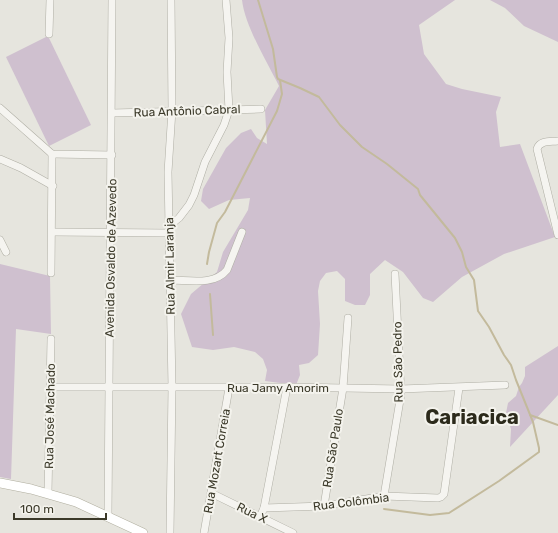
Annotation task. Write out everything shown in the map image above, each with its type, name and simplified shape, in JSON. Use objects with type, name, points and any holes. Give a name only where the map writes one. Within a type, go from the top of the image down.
[{"type":"main road","points":[[0,483],[48,493],[76,502],[143,533]]},
{"type":"street","points":[[49,34],[50,0]]},
{"type":"street","name":"Avenida Osvaldo de Azevedo","points":[[108,516],[112,232],[112,0]]},
{"type":"street","name":"Rua Almir Laranja","points":[[170,533],[172,387],[168,172],[172,110],[171,0]]},
{"type":"street","points":[[52,232],[112,232],[169,229],[189,205],[205,162],[224,125],[229,110],[227,72],[229,38],[226,0]]},
{"type":"street","points":[[0,108],[52,154],[112,154]]},
{"type":"street","name":"Rua Antônio Cabral","points":[[112,113],[172,110],[261,109]]},
{"type":"street","points":[[558,141],[543,142],[537,149],[558,235]]},
{"type":"street","points":[[51,273],[53,186],[52,154]]},
{"type":"street","points":[[0,159],[21,168],[53,186]]},
{"type":"street","points":[[170,280],[207,281],[219,278],[227,270],[242,232]]},
{"type":"street","points":[[0,240],[6,252]]},
{"type":"street","name":"Rua São Pedro","points":[[384,496],[401,389],[395,274]]},
{"type":"street","name":"Rua São Paulo","points":[[324,506],[343,388],[348,318]]},
{"type":"street","name":"Rua José Machado","points":[[48,493],[51,339]]},
{"type":"street","name":"Rua Jamy Amorim","points":[[50,387],[401,389],[459,388],[505,385]]},
{"type":"street","name":"Rua Mozart Correia","points":[[204,533],[230,388]]},
{"type":"street","points":[[260,517],[264,508],[287,388]]},
{"type":"street","name":"Rua Colômbia","points":[[264,508],[324,506],[384,496],[441,497],[444,494],[459,388]]},
{"type":"street","name":"Rua X","points":[[211,493],[293,533]]},
{"type":"shaded area","points":[[242,0],[455,0],[419,25],[424,54],[446,84],[501,97],[496,112],[500,147],[520,144],[555,237],[504,254],[462,277],[433,302],[423,298],[403,272],[385,260],[370,274],[370,295],[365,305],[355,305],[345,301],[345,279],[337,271],[326,273],[320,281],[318,291],[320,324],[318,355],[309,363],[299,365],[300,375],[296,385],[265,381],[267,370],[263,359],[255,352],[234,347],[213,350],[192,347],[181,314],[191,294],[217,272],[223,252],[248,210],[250,198],[229,200],[209,209],[201,201],[203,189],[226,148],[241,133],[251,129],[257,138],[267,144],[265,110],[279,86],[247,21]]},
{"type":"shaded area","points":[[490,0],[558,0],[558,42],[524,26],[505,8]]},
{"type":"shaded area","points":[[48,36],[91,125],[49,146],[6,57]]},
{"type":"shaded area","points":[[0,264],[50,276],[51,334],[16,329],[11,479],[0,477]]},
{"type":"shaded area","points":[[558,346],[558,395],[510,447],[511,429],[506,413],[508,403],[516,396],[525,376],[525,367]]},
{"type":"waterway","points":[[258,0],[273,49],[278,79],[319,97],[340,125],[362,147],[387,164],[418,189],[420,195],[455,238],[462,252],[466,267],[474,280],[478,311],[511,365],[533,422],[539,452],[499,481],[449,513],[430,515],[384,509]]},
{"type":"waterway","points":[[207,264],[217,223],[225,212],[277,111],[282,94],[280,80]]},
{"type":"waterway","points":[[210,294],[213,335]]},
{"type":"waterway","points":[[530,415],[558,425]]},
{"type":"district","name":"Cariacica","points":[[472,417]]}]
